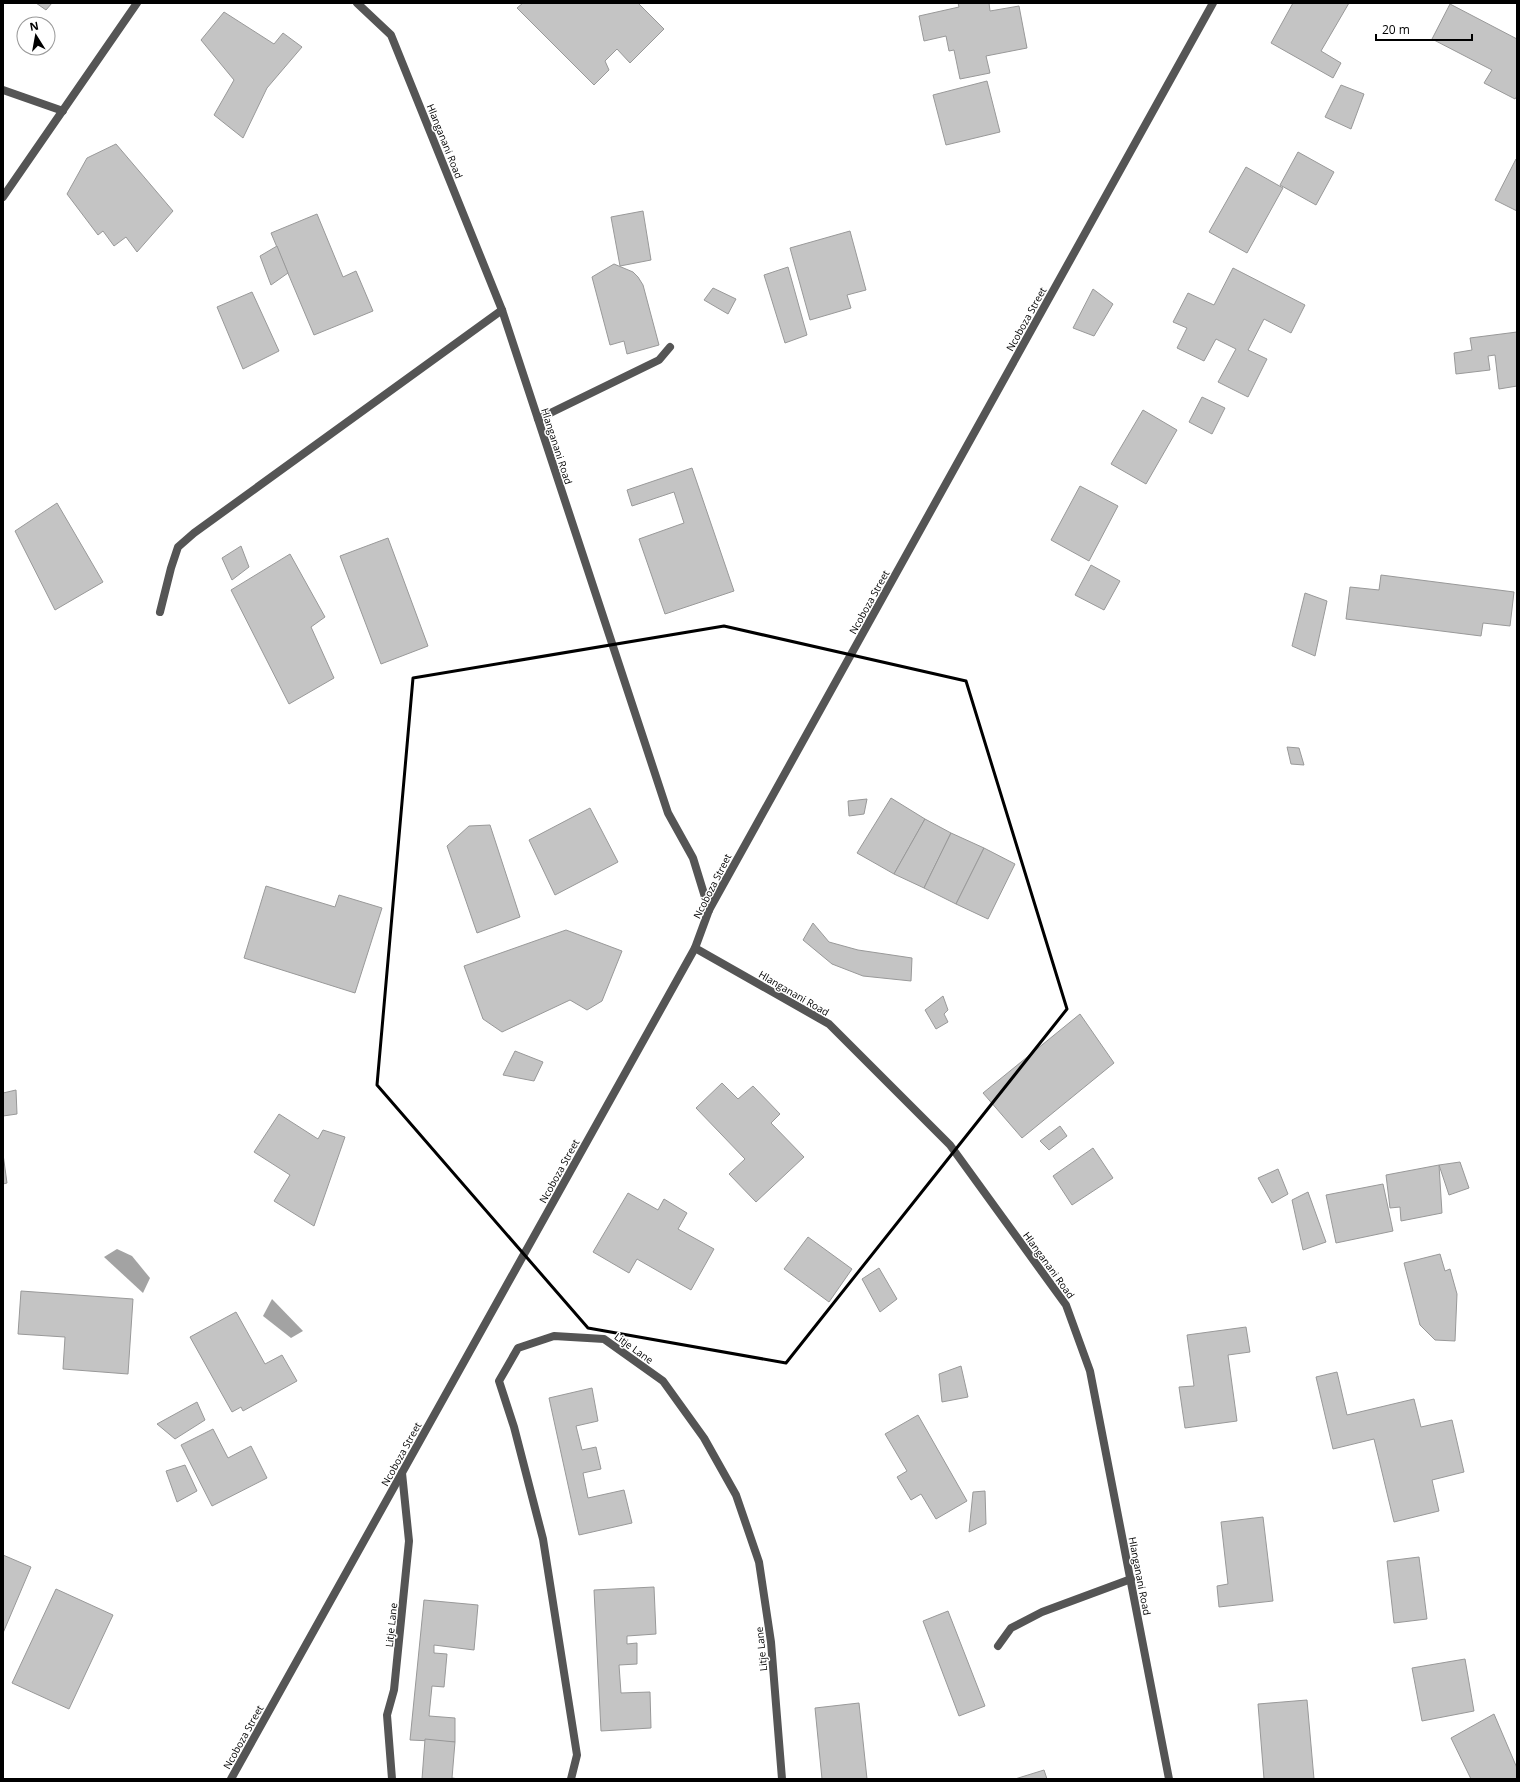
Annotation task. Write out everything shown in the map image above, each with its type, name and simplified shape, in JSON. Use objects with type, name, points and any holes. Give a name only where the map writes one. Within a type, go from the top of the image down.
[{"type":"street","points":[[3,197],[137,3]]},
{"type":"street","name":"Hlanganani Road","points":[[357,3],[391,35],[502,310],[668,813],[693,858],[709,910]]},
{"type":"street","name":"Ncoboza Street","points":[[231,1779],[695,948],[709,910],[1213,3]]},
{"type":"street","points":[[3,90],[63,111]]},
{"type":"street","points":[[160,612],[171,568],[178,547],[183,542],[502,310]]},
{"type":"street","points":[[538,419],[659,360],[670,347]]},
{"type":"street","name":"Hlanganani Road","points":[[695,948],[829,1024],[950,1145],[1066,1305],[1090,1371],[1169,1779]]},
{"type":"street","name":"Litje Lane","points":[[571,1779],[577,1755],[543,1539],[514,1427],[499,1381],[518,1348],[554,1336],[604,1339],[663,1381],[704,1438],[736,1495],[759,1562],[771,1642],[782,1779]]},
{"type":"street","name":"Litje Lane","points":[[392,1779],[387,1715],[394,1690],[409,1541],[402,1473]]},
{"type":"street","points":[[998,1646],[1011,1628],[1042,1612],[1130,1579]]},
{"type":"highlighted area","points":[[724,626],[966,681],[1067,1009],[786,1363],[588,1328],[377,1085],[413,678]]},
{"type":"shaded area","points":[[117,1249],[132,1256],[150,1278],[143,1293],[104,1257]]},
{"type":"shaded area","points":[[272,1299],[303,1331],[291,1338],[263,1316]]},
{"type":"building","points":[[36,3],[52,3],[46,10]]},
{"type":"building","points":[[523,3],[638,3],[664,29],[630,63],[617,49],[605,61],[609,70],[594,85],[517,8]]},
{"type":"building","points":[[958,3],[989,3],[990,11],[1019,6],[1027,48],[986,56],[990,73],[960,79],[954,50],[949,51],[946,36],[924,41],[919,16],[959,7]]},
{"type":"building","points":[[1293,3],[1349,3],[1321,51],[1341,63],[1333,78],[1271,43]]},
{"type":"building","points":[[1450,4],[1517,39],[1517,96],[1515,99],[1484,83],[1492,70],[1432,39]]},
{"type":"building","points":[[224,12],[274,44],[283,33],[302,47],[267,88],[243,138],[214,115],[234,80],[201,40]]},
{"type":"building","points":[[987,81],[1000,132],[946,145],[933,95]]},
{"type":"building","points":[[1341,85],[1364,94],[1351,129],[1325,117]]},
{"type":"building","points":[[116,144],[173,211],[137,252],[126,237],[114,246],[103,231],[98,235],[67,194],[87,158]]},
{"type":"building","points":[[1298,152],[1334,172],[1316,205],[1280,185]]},
{"type":"building","points":[[1517,159],[1517,211],[1495,200]]},
{"type":"building","points":[[1246,167],[1283,188],[1247,253],[1209,232]]},
{"type":"building","points":[[643,211],[651,260],[620,266],[611,217]]},
{"type":"building","points":[[317,214],[343,277],[356,271],[373,311],[314,335],[271,233]]},
{"type":"building","points":[[850,231],[866,290],[847,295],[851,308],[810,320],[790,248]]},
{"type":"building","points":[[277,246],[288,273],[271,285],[260,256]]},
{"type":"building","points":[[614,264],[633,272],[643,285],[659,345],[627,354],[624,341],[610,345],[592,277]]},
{"type":"building","points":[[788,267],[807,335],[785,343],[764,275]]},
{"type":"building","points":[[1233,268],[1305,305],[1291,333],[1264,319],[1248,350],[1267,359],[1248,397],[1218,382],[1236,349],[1216,339],[1204,361],[1177,348],[1187,328],[1173,322],[1188,293],[1214,305]]},
{"type":"building","points":[[713,288],[736,299],[728,314],[704,300]]},
{"type":"building","points":[[1093,289],[1113,304],[1094,336],[1073,328]]},
{"type":"building","points":[[252,292],[279,351],[243,369],[217,307]]},
{"type":"building","points":[[1517,332],[1517,386],[1499,389],[1495,355],[1488,356],[1490,370],[1456,374],[1454,353],[1472,350],[1470,338]]},
{"type":"building","points":[[1202,397],[1225,408],[1212,434],[1189,422]]},
{"type":"building","points":[[1143,410],[1177,430],[1146,484],[1111,464]]},
{"type":"building","points":[[692,468],[734,591],[665,614],[639,539],[684,523],[674,492],[632,506],[627,490]]},
{"type":"building","points":[[1080,486],[1118,506],[1089,561],[1051,540]]},
{"type":"building","points":[[57,503],[103,582],[55,610],[15,531]]},
{"type":"building","points":[[388,538],[428,646],[381,664],[340,556]]},
{"type":"building","points":[[241,546],[249,567],[232,580],[222,558]]},
{"type":"building","points":[[290,554],[325,617],[311,627],[334,678],[289,704],[231,590]]},
{"type":"building","points":[[1091,565],[1120,581],[1104,610],[1075,595]]},
{"type":"building","points":[[1381,575],[1514,592],[1510,626],[1483,623],[1481,636],[1346,619],[1350,587],[1379,590]]},
{"type":"building","points":[[1305,593],[1327,601],[1315,656],[1292,646]]},
{"type":"building","points":[[1287,747],[1299,748],[1304,765],[1291,764]]},
{"type":"building","points":[[891,798],[925,819],[894,874],[857,853]]},
{"type":"building","points":[[867,799],[864,814],[849,816],[848,801]]},
{"type":"building","points":[[590,808],[618,862],[555,895],[529,840]]},
{"type":"building","points":[[925,819],[951,833],[924,888],[894,874]]},
{"type":"building","points":[[490,825],[520,917],[477,933],[447,846],[469,826]]},
{"type":"building","points":[[951,833],[984,848],[956,904],[924,888]]},
{"type":"building","points":[[984,848],[1015,864],[988,919],[956,904]]},
{"type":"building","points":[[266,886],[335,907],[339,895],[382,908],[355,993],[244,958]]},
{"type":"building","points":[[813,923],[829,942],[858,950],[912,958],[911,981],[863,976],[832,964],[803,940]]},
{"type":"building","points":[[566,930],[622,951],[602,1001],[587,1010],[570,1000],[502,1032],[483,1019],[464,966]]},
{"type":"building","points":[[943,996],[948,1010],[944,1014],[948,1022],[936,1029],[925,1010]]},
{"type":"building","points":[[1080,1014],[1114,1063],[1022,1138],[983,1093]]},
{"type":"building","points":[[515,1051],[543,1062],[534,1081],[503,1075]]},
{"type":"building","points":[[722,1083],[738,1099],[753,1086],[780,1114],[771,1123],[804,1157],[756,1202],[729,1174],[745,1159],[696,1108]]},
{"type":"building","points":[[16,1090],[17,1114],[3,1116],[3,1093]]},
{"type":"building","points":[[279,1114],[318,1139],[323,1130],[345,1137],[314,1226],[274,1201],[290,1175],[254,1152]]},
{"type":"building","points":[[1060,1126],[1067,1136],[1049,1150],[1040,1141]]},
{"type":"building","points":[[1093,1148],[1113,1178],[1072,1205],[1053,1176]]},
{"type":"building","points":[[3,1154],[7,1183],[3,1184]]},
{"type":"building","points":[[1460,1162],[1469,1188],[1449,1195],[1439,1165]]},
{"type":"building","points":[[1439,1165],[1442,1213],[1401,1221],[1400,1207],[1390,1208],[1386,1175]]},
{"type":"building","points":[[1278,1169],[1288,1194],[1272,1203],[1258,1178]]},
{"type":"building","points":[[1383,1184],[1393,1231],[1336,1243],[1326,1195]]},
{"type":"building","points":[[1308,1192],[1326,1242],[1303,1250],[1292,1200]]},
{"type":"building","points":[[628,1193],[658,1210],[664,1199],[687,1213],[678,1229],[714,1249],[691,1290],[637,1259],[629,1273],[593,1252]]},
{"type":"building","points":[[808,1237],[852,1269],[829,1302],[784,1269]]},
{"type":"building","points":[[1440,1254],[1445,1271],[1450,1269],[1457,1294],[1455,1341],[1435,1340],[1420,1325],[1404,1263]]},
{"type":"building","points":[[879,1268],[897,1299],[880,1312],[862,1279]]},
{"type":"building","points":[[21,1291],[133,1299],[128,1374],[63,1369],[65,1337],[18,1334]]},
{"type":"building","points":[[236,1312],[265,1364],[282,1355],[297,1381],[243,1411],[241,1407],[232,1412],[190,1337]]},
{"type":"building","points":[[1246,1327],[1250,1352],[1228,1355],[1237,1421],[1185,1428],[1179,1387],[1194,1386],[1187,1335]]},
{"type":"building","points":[[961,1366],[968,1397],[942,1402],[939,1374]]},
{"type":"building","points":[[1337,1372],[1347,1415],[1414,1399],[1421,1427],[1452,1420],[1464,1472],[1432,1480],[1439,1511],[1394,1522],[1374,1439],[1333,1449],[1316,1377]]},
{"type":"building","points":[[592,1388],[598,1421],[576,1426],[582,1450],[596,1447],[601,1469],[583,1473],[588,1498],[624,1490],[632,1523],[579,1535],[549,1398]]},
{"type":"building","points":[[197,1402],[205,1420],[175,1439],[157,1424]]},
{"type":"building","points":[[918,1415],[967,1501],[936,1519],[921,1494],[911,1500],[897,1477],[907,1471],[885,1434]]},
{"type":"building","points":[[213,1429],[228,1458],[251,1446],[267,1478],[212,1506],[181,1445]]},
{"type":"building","points":[[185,1465],[197,1491],[177,1502],[166,1471]]},
{"type":"building","points":[[985,1491],[986,1524],[969,1532],[973,1492]]},
{"type":"building","points":[[1263,1517],[1273,1601],[1219,1607],[1217,1586],[1228,1584],[1221,1522]]},
{"type":"building","points":[[3,1555],[31,1567],[3,1633]]},
{"type":"building","points":[[1419,1557],[1427,1619],[1394,1623],[1387,1561]]},
{"type":"building","points":[[654,1587],[656,1634],[627,1636],[627,1644],[637,1643],[637,1664],[619,1665],[621,1693],[650,1692],[651,1728],[601,1731],[594,1590]]},
{"type":"building","points":[[56,1589],[113,1615],[69,1709],[12,1683]]},
{"type":"building","points":[[424,1600],[478,1605],[474,1650],[434,1645],[434,1653],[447,1654],[444,1687],[432,1686],[429,1716],[455,1718],[455,1742],[410,1740]]},
{"type":"building","points":[[948,1611],[985,1706],[959,1716],[923,1621]]},
{"type":"building","points":[[1465,1659],[1474,1711],[1422,1721],[1412,1668]]},
{"type":"building","points":[[1307,1700],[1314,1779],[1264,1779],[1258,1704]]},
{"type":"building","points":[[859,1703],[867,1779],[822,1779],[815,1708]]},
{"type":"building","points":[[1494,1714],[1517,1768],[1517,1779],[1471,1779],[1451,1738]]},
{"type":"building","points":[[425,1739],[455,1742],[452,1778],[459,1779],[422,1779]]},
{"type":"building","points":[[1044,1770],[1047,1779],[1015,1779]]}]
